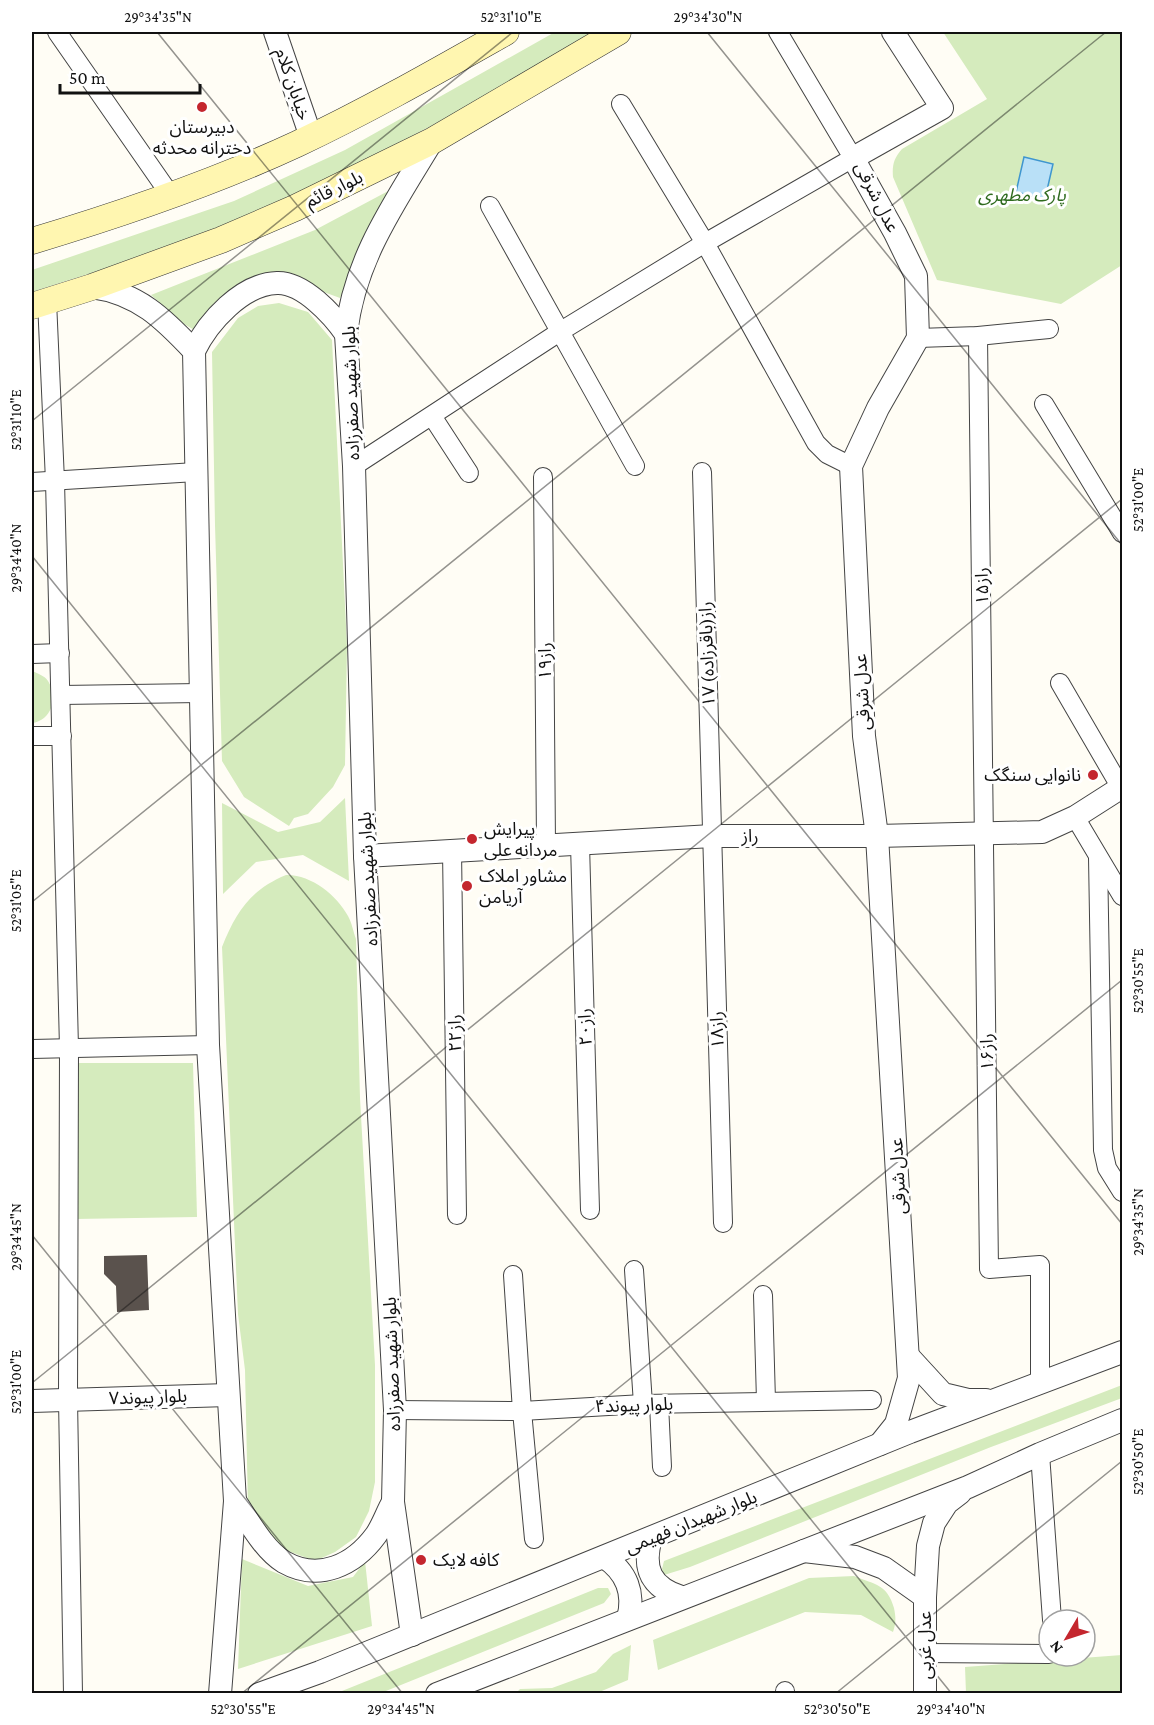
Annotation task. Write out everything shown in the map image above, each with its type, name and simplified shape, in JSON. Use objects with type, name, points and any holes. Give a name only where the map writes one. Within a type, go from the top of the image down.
[{"type":"main road","points":[[32,242],[171,196],[311,137],[404,91],[506,32]]},
{"type":"main road","name":"بلوار قائم","points":[[39,303],[92,287],[221,240],[303,204],[432,141],[618,32]]},
{"type":"street","points":[[57,32],[171,196]]},
{"type":"street","name":"خیابان کلام","points":[[275,32],[311,137]]},
{"type":"street","points":[[354,466],[561,332],[705,243],[853,158],[778,32]]},
{"type":"street","name":"عدل شرقی","points":[[880,1444],[896,1424],[905,1398],[909,1378],[909,1357],[877,836],[864,736],[851,466],[878,408],[918,338],[916,276],[896,233],[853,158],[942,108],[893,32]]},
{"type":"street","points":[[621,104],[705,243],[816,443],[827,454],[851,466]]},
{"type":"street","name":"بلوار شهید صفرزاده","points":[[412,1635],[393,1502],[395,1410],[365,855],[354,466],[346,334],[348,314],[358,275],[378,228],[432,141]]},
{"type":"street","points":[[490,206],[635,466]]},
{"type":"street","points":[[220,1694],[235,1501],[208,1045],[194,351],[202,334],[229,305],[262,285],[278,282],[300,290],[318,302],[346,334]]},
{"type":"street","points":[[92,287],[114,290],[144,306],[162,318],[194,351]]},
{"type":"street","points":[[39,303],[55,481],[66,858],[69,1048],[68,1400],[72,1694]]},
{"type":"street","points":[[918,338],[978,336],[1049,329]]},
{"type":"street","name":"راز۱۵","points":[[978,336],[985,835]]},
{"type":"street","points":[[1044,404],[1122,532]]},
{"type":"street","points":[[432,416],[469,473]]},
{"type":"street","points":[[32,482],[196,472]]},
{"type":"street","name":"۱۷ راز(باقرزاده)","points":[[702,472],[712,836]]},
{"type":"street","name":"راز۱۹","points":[[543,477],[546,844]]},
{"type":"street","points":[[32,654],[60,653]]},
{"type":"street","points":[[1060,683],[1122,787]]},
{"type":"street","points":[[61,695],[200,693]]},
{"type":"street","points":[[32,736],[62,736]]},
{"type":"street","name":"راز","points":[[365,855],[712,836],[985,835],[1042,832],[1075,817],[1122,787]]},
{"type":"street","points":[[1075,817],[1122,896]]},
{"type":"street","name":"راز۱۶","points":[[985,835],[989,1269],[1040,1265],[1040,1383]]},
{"type":"street","name":"راز۱۸","points":[[712,836],[723,1223]]},
{"type":"street","name":"راز۲۰","points":[[580,844],[590,1210]]},
{"type":"street","name":"راز۲۲","points":[[452,850],[458,1215]]},
{"type":"street","points":[[1098,856],[1103,1150],[1107,1168],[1122,1192]]},
{"type":"street","points":[[32,1049],[208,1045]]},
{"type":"street","points":[[634,1270],[651,1404],[662,1467]]},
{"type":"street","points":[[513,1275],[522,1411],[534,1539]]},
{"type":"street","points":[[763,1295],[766,1401]]},
{"type":"street","name":"بلوار شهیدان فهیمی","points":[[259,1694],[412,1635],[880,1444],[1122,1352]]},
{"type":"street","points":[[909,1357],[943,1394],[968,1400],[993,1400]]},
{"type":"street","name":"بلوار پیوند۷","points":[[32,1401],[228,1395]]},
{"type":"street","name":"بلوار پیوند۴","points":[[395,1410],[522,1411],[651,1404],[872,1400]]},
{"type":"street","points":[[437,1694],[968,1487],[1122,1420]]},
{"type":"street","points":[[1040,1454],[1051,1608]]},
{"type":"street","name":"عدل غربی","points":[[925,1694],[928,1546],[934,1523],[947,1503],[968,1487]]},
{"type":"street","points":[[235,1501],[263,1543],[284,1562],[316,1572],[351,1561],[377,1534],[393,1502]]},
{"type":"street","points":[[651,1538],[646,1553],[648,1569],[655,1582],[667,1592],[681,1598]]},
{"type":"street","points":[[800,1551],[855,1557],[884,1568],[926,1597]]},
{"type":"street","points":[[604,1557],[618,1568],[628,1584],[631,1595],[628,1619]]},
{"type":"street","points":[[926,1653],[1037,1654]]},
{"type":"green space","points":[[555,32],[596,32],[504,86],[315,186],[171,247],[32,292],[32,270],[234,201],[345,150]]},
{"type":"green space","name":"پارک مطهری","points":[[943,32],[1122,32],[1122,265],[1061,304],[937,280],[893,177],[893,169],[895,159],[902,149],[987,99]]},
{"type":"green space","points":[[392,189],[340,298],[283,277],[196,331],[184,324],[151,295],[315,230]]},
{"type":"green space","points":[[279,303],[308,312],[332,340],[347,646],[345,765],[333,787],[308,814],[294,818],[289,826],[244,797],[222,761],[215,525],[212,352],[238,318],[258,306]]},
{"type":"green space","points":[[32,671],[47,679],[53,694],[53,701],[44,718],[32,723]]},
{"type":"green space","points":[[345,798],[349,881],[303,855],[256,862],[223,894],[222,803],[278,832],[320,822]]},
{"type":"green space","points":[[286,875],[304,878],[330,894],[348,916],[356,939],[360,1098],[375,1365],[375,1482],[369,1511],[356,1537],[335,1552],[315,1561],[280,1548],[248,1508],[245,1370],[238,1314],[222,947],[239,913],[254,895],[273,881]]},
{"type":"green space","points":[[73,1063],[193,1063],[197,1217],[75,1219]]},
{"type":"green space","points":[[1122,1385],[1122,1398],[991,1447],[690,1567],[664,1575],[662,1569],[664,1561]]},
{"type":"green space","points":[[242,1559],[308,1586],[353,1577],[365,1561],[372,1626],[238,1669]]},
{"type":"green space","points":[[854,1576],[880,1586],[888,1594],[895,1615],[893,1632],[861,1615],[805,1612],[658,1670],[653,1640],[809,1578]]},
{"type":"green space","points":[[598,1588],[608,1588],[611,1594],[604,1603],[381,1693],[337,1693]]},
{"type":"green space","points":[[631,1645],[628,1680],[597,1693],[516,1693],[520,1689],[552,1688],[596,1672],[613,1654]]},
{"type":"green space","points":[[1122,1655],[1122,1693],[966,1693],[965,1667],[1037,1661],[1037,1668],[1097,1668],[1097,1657]]},
{"type":"water","points":[[1024,157],[1053,164],[1045,199],[1016,192]]},
{"type":"building","points":[[147,1255],[149,1310],[117,1312],[116,1286],[104,1274],[104,1256]]},
{"type":"place","name":"دبیرستان دخترانه محدثه","points":[[202,107]]},
{"type":"place","name":"نانوایی سنگک","points":[[1093,775]]},
{"type":"place","name":"پیرایش مردانه علی","points":[[472,839]]},
{"type":"place","name":"مشاور املاک آریامن","points":[[467,886]]},
{"type":"place","name":"کافه لایک","points":[[421,1560]]}]
